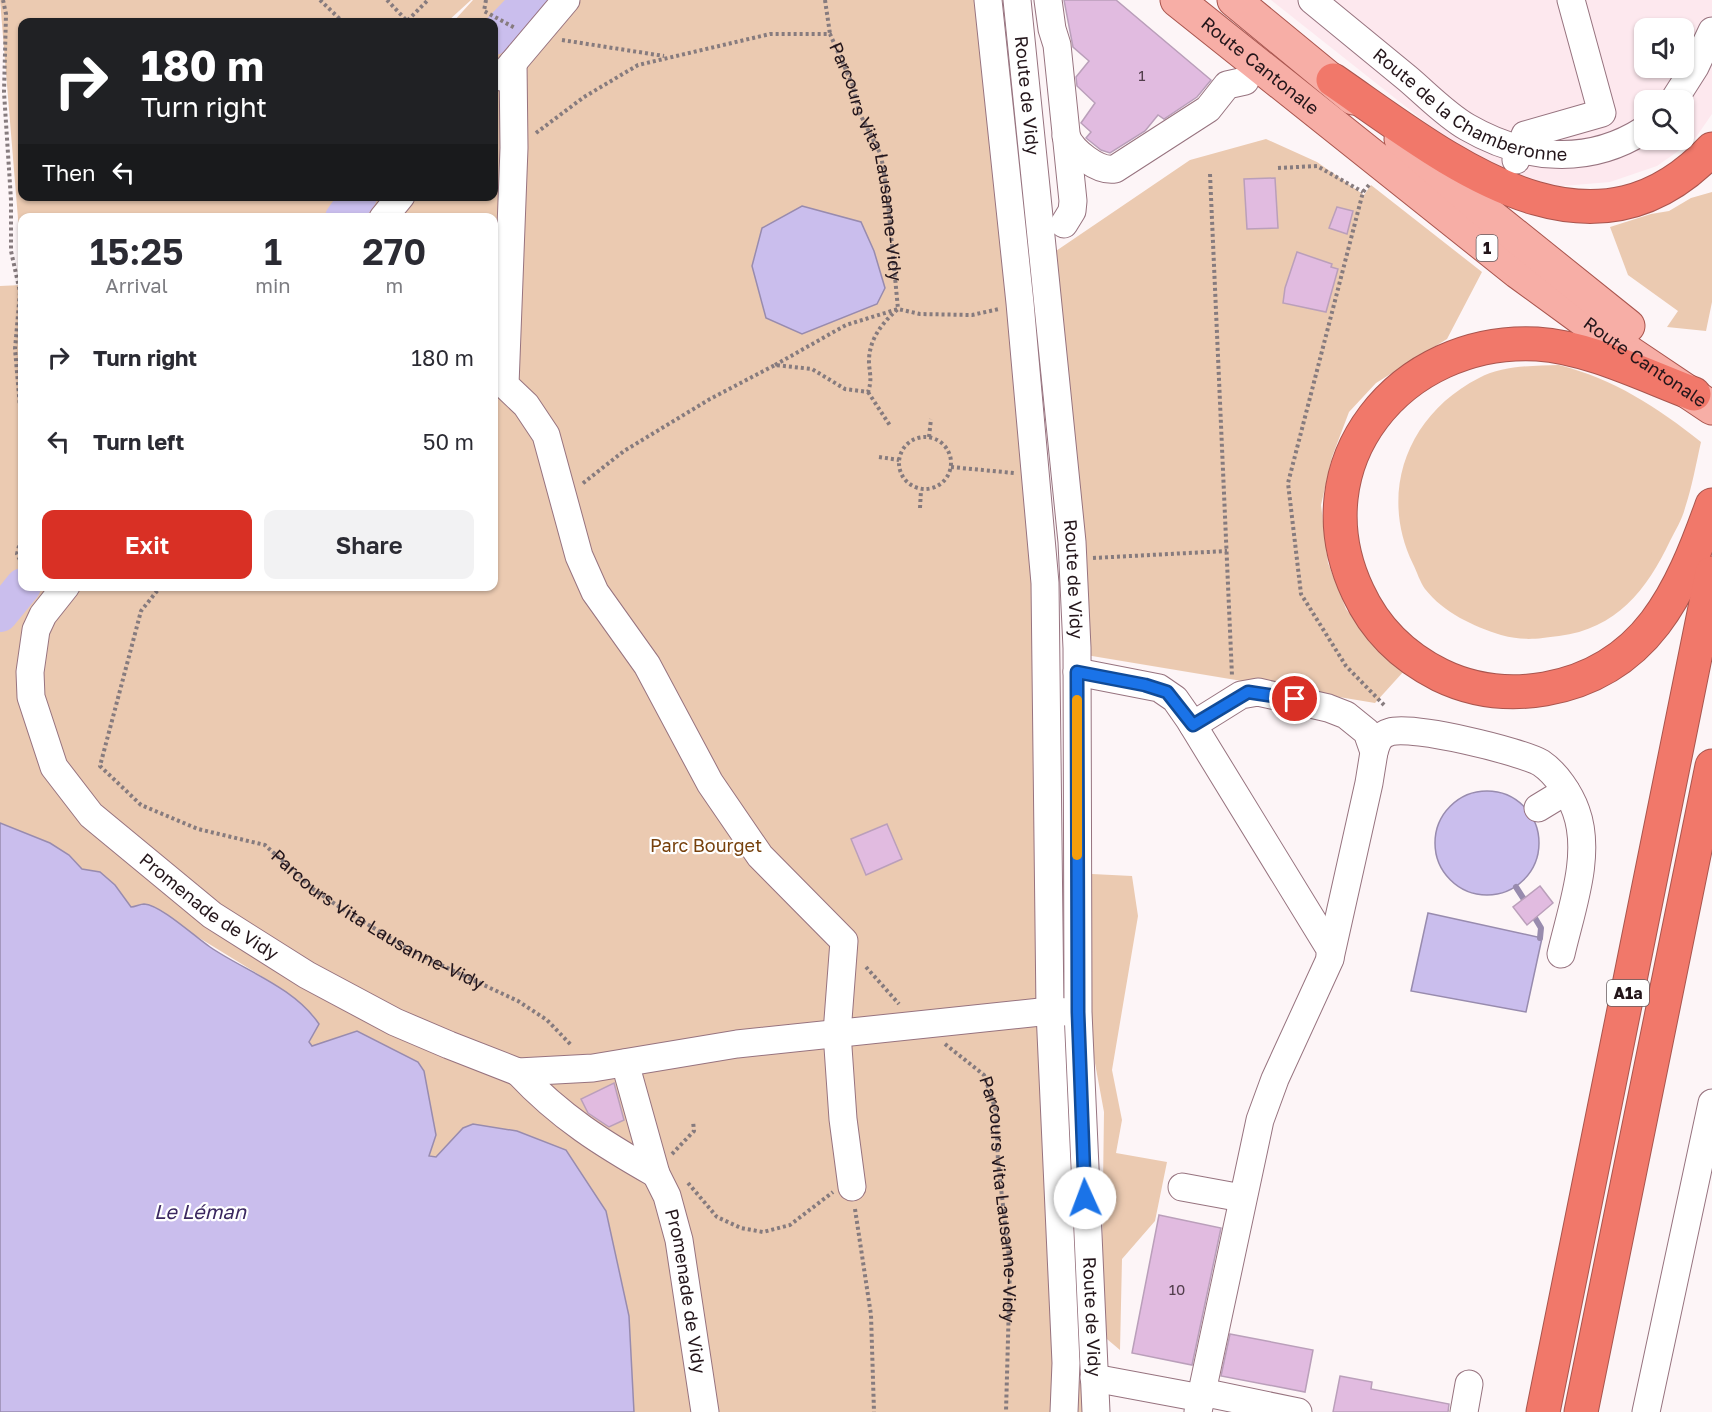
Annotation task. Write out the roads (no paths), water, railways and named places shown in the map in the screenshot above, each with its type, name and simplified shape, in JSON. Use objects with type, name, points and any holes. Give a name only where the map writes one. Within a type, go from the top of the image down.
[{"type":"highway","points":[[1333,80],[1469,171],[1515,193],[1542,202],[1596,206],[1630,201],[1678,180],[1712,149]]},
{"type":"highway","points":[[1703,401],[1593,357],[1553,346],[1492,346],[1444,359],[1418,374],[1392,395],[1369,422],[1349,468],[1343,499],[1345,553],[1355,586],[1372,616],[1394,644],[1412,658],[1431,670],[1466,685],[1495,691],[1537,691],[1568,684],[1597,672],[1615,661],[1646,635],[1661,618],[1680,587],[1712,505]]},
{"type":"highway","name":"A1a","points":[[1543,1412],[1712,573]]},
{"type":"highway","name":"A1a","points":[[1581,1412],[1712,766]]},
{"type":"main road","name":"Route Cantonale","points":[[1177,0],[1527,279],[1618,345],[1703,401]]},
{"type":"main road","name":"Route Cantonale","points":[[1234,0],[1333,80],[1481,208],[1632,329],[1703,401]]},
{"type":"street","points":[[498,82],[566,0]]},
{"type":"street","points":[[988,0],[1020,303],[1045,583],[1050,1011],[1066,1363],[1064,1412]]},
{"type":"street","name":"Route de Vidy","points":[[1017,0],[1072,560],[1077,672],[1078,1012],[1096,1412]]},
{"type":"street","points":[[1048,0],[1057,45],[1073,201],[1072,211],[1064,224]]},
{"type":"street","name":"Route de la Chamberonne","points":[[1312,0],[1467,127],[1518,155],[1557,156],[1593,152],[1611,147],[1634,135]]},
{"type":"street","points":[[1518,155],[1525,135],[1602,113],[1571,0]]},
{"type":"street","points":[[1680,90],[1695,67],[1712,31]]},
{"type":"street","points":[[513,63],[514,148],[505,385],[526,405],[546,435],[579,556],[595,592],[647,665],[710,783],[760,856],[844,941],[837,1033],[843,1119],[852,1187]]},
{"type":"street","points":[[1066,136],[1076,152],[1109,170],[1115,169],[1208,109],[1227,85],[1245,81]]},
{"type":"street","points":[[387,213],[397,201]]},
{"type":"street","name":"Promenade de Vidy","points":[[61,592],[36,630],[30,672],[31,697],[54,767],[91,815],[212,915],[307,975],[395,1022],[518,1072],[536,1091],[597,1141],[668,1169]]},
{"type":"street","points":[[1077,672],[1145,685],[1167,692],[1193,725],[1326,940],[1330,958]]},
{"type":"street","points":[[1193,725],[1241,695],[1258,692],[1314,703],[1346,715],[1367,732],[1374,752]]},
{"type":"street","points":[[1200,1400],[1260,1120],[1275,1079],[1330,958],[1336,939],[1374,752],[1377,741],[1383,735],[1402,730],[1496,747],[1527,756],[1544,765],[1566,791],[1576,811],[1581,832],[1582,857],[1561,954]]},
{"type":"street","points":[[1538,808],[1566,791]]},
{"type":"street","points":[[636,1061],[737,1044],[1050,1011],[1078,1012]]},
{"type":"street","name":"Promenade de Vidy","points":[[518,1072],[593,1068],[636,1061],[668,1169],[667,1196],[679,1240],[705,1412]]},
{"type":"street","points":[[1646,1412],[1712,1103]]},
{"type":"street","points":[[1182,1187],[1242,1198]]},
{"type":"street","points":[[1094,1378],[1200,1400],[1298,1412]]},
{"type":"street","points":[[1464,1412],[1469,1384]]},
{"type":"water","points":[[802,206],[861,222],[874,251],[885,288],[877,304],[802,334],[766,318],[752,266],[762,228]]},
{"type":"water","points":[[1487,791],[1507,795],[1524,806],[1535,823],[1539,843],[1535,863],[1524,880],[1507,891],[1487,895],[1467,891],[1450,880],[1439,863],[1435,843],[1439,823],[1450,806],[1467,795]]},
{"type":"water","name":"Le Léman","points":[[0,823],[50,843],[69,855],[82,869],[100,872],[115,885],[131,907],[144,904],[159,910],[210,947],[283,990],[309,1011],[319,1024],[309,1042],[312,1046],[357,1031],[418,1062],[424,1071],[436,1135],[429,1156],[436,1157],[463,1128],[473,1124],[517,1131],[566,1150],[606,1211],[629,1316],[634,1412],[0,1412]]},
{"type":"water","points":[[1428,913],[1542,938],[1526,1012],[1411,991]]},
{"type":"waterway","points":[[498,33],[530,0]]},
{"type":"waterway","points":[[347,213],[355,201]]},
{"type":"waterway","points":[[0,614],[19,591]]},
{"type":"waterway","points":[[1516,887],[1527,904]]},
{"type":"waterway","points":[[1532,913],[1541,928],[1540,938]]},
{"type":"park label","name":"Parc Bourget","points":[[706,846]]}]
